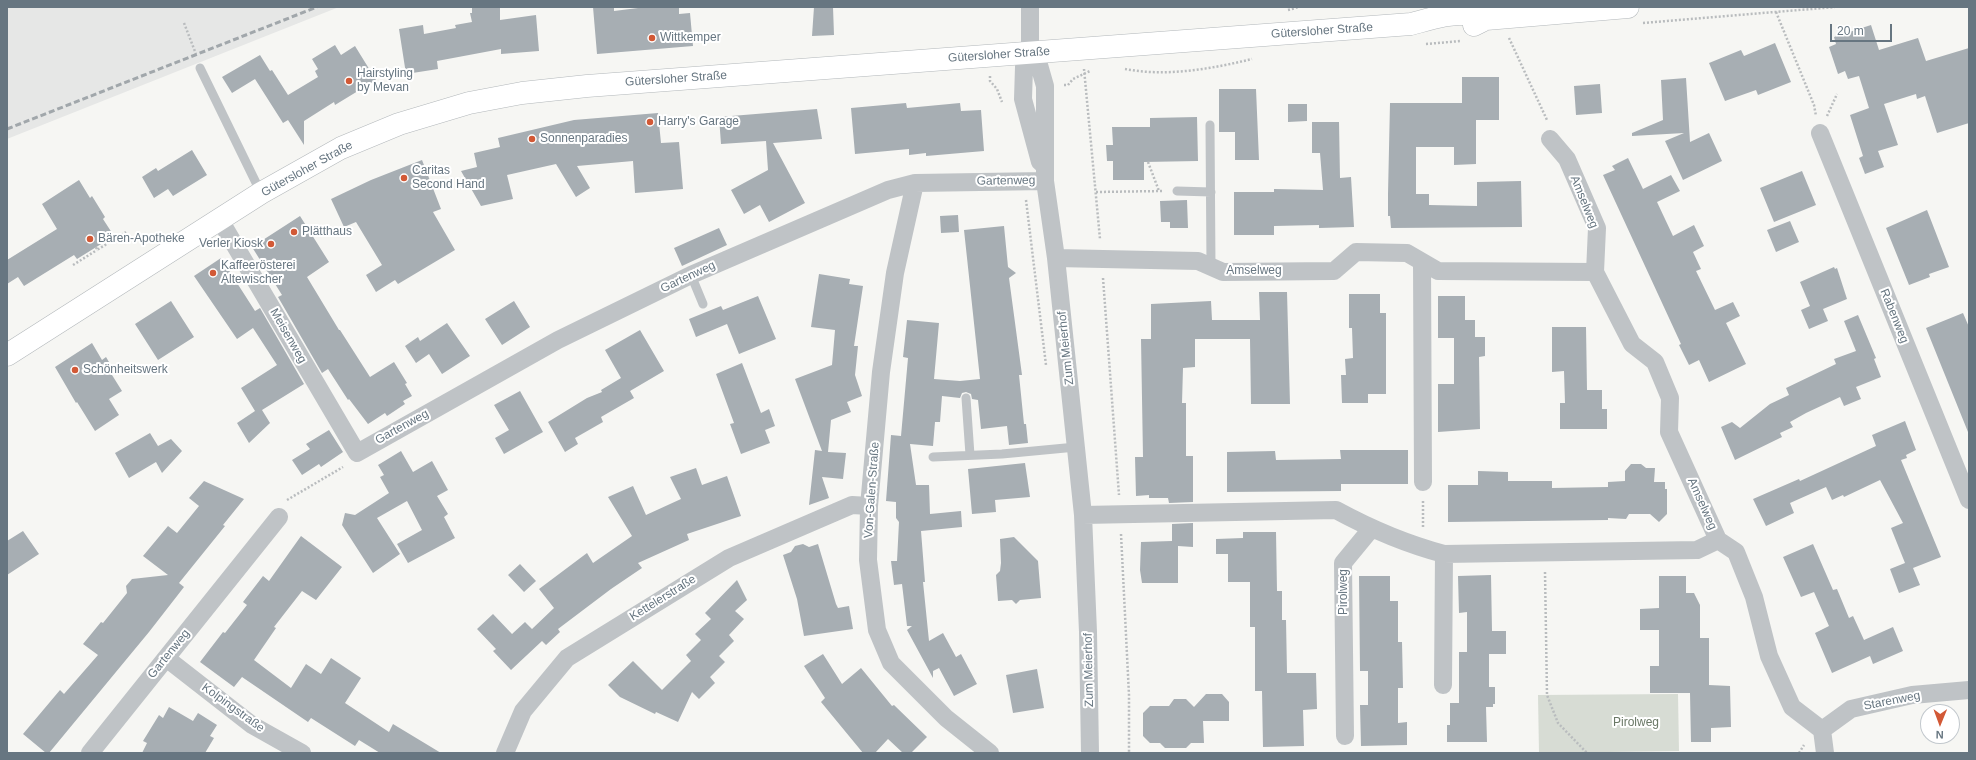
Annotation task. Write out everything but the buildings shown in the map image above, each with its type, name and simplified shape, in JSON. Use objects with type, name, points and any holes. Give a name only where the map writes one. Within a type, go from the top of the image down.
[{"type":"main road","name":"Gütersloher Straße","points":[[7,355],[262,193],[341,148],[399,124],[469,103],[522,93],[602,85],[1411,24],[1446,27],[1473,25],[1497,19],[1632,15]]},
{"type":"street","points":[[1030,7],[1030,53]]},
{"type":"street","name":"Zum Meierhof","points":[[1030,53],[1039,65],[1045,86],[1045,181],[1056,258],[1083,515],[1088,632],[1090,753]]},
{"type":"street","name":"Rabenweg","points":[[1820,133],[1969,500]]},
{"type":"street","name":"Amselweg","points":[[1550,139],[1567,158],[1597,228],[1594,272],[1632,344],[1655,362],[1670,398],[1669,432],[1718,540],[1736,552],[1754,597],[1769,656],[1792,707],[1822,730]]},
{"type":"street","name":"Gartenweg","points":[[357,453],[558,340],[690,274],[888,190],[915,183],[1045,181]]},
{"type":"street","name":"Von-Galen-Straße","points":[[915,183],[895,273],[881,372],[868,506],[868,560],[877,630],[890,663],[946,718],[990,753]]},
{"type":"street","name":"Meisenweg","points":[[220,220],[357,453]]},
{"type":"street","name":"Amselweg","points":[[1056,258],[1198,262],[1223,272],[1334,271],[1356,252],[1407,253],[1438,271],[1594,272]]},
{"type":"street","points":[[1422,262],[1423,482]]},
{"type":"street","name":"Kettelerstraße","points":[[505,753],[523,711],[567,658],[729,558],[852,505],[868,506]]},
{"type":"street","points":[[1083,515],[1336,510],[1371,529],[1444,554],[1697,550],[1718,540]]},
{"type":"street","name":"Gartenweg","points":[[90,753],[279,517]]},
{"type":"street","name":"Pirolweg","points":[[1345,736],[1343,563],[1371,529]]},
{"type":"street","points":[[1443,685],[1444,554]]},
{"type":"street","name":"Kolpingstraße","points":[[166,658],[252,725],[302,753]]},
{"type":"street","name":"Starenweg","points":[[1822,730],[1851,709],[1912,695],[1969,690]]},
{"type":"street","points":[[1822,730],[1825,753]]},
{"type":"lane","points":[[200,68],[262,193]]},
{"type":"lane","points":[[1210,124],[1211,267]]},
{"type":"lane","points":[[1177,191],[1211,192]]},
{"type":"lane","points":[[690,274],[703,304]]},
{"type":"lane","points":[[966,398],[970,455]]},
{"type":"lane","points":[[933,457],[1076,446]]},
{"type":"path","points":[[1632,15],[1776,12],[1835,7]]},
{"type":"path","points":[[1776,12],[1814,105],[1820,133]]},
{"type":"path","points":[[1497,19],[1547,116],[1550,139]]},
{"type":"path","points":[[184,23],[200,68]]},
{"type":"path","points":[[989,73],[990,81],[997,89],[1003,103]]},
{"type":"path","points":[[1062,85],[1068,84],[1073,79],[1085,73],[1102,259],[1120,514],[1127,632],[1129,753]]},
{"type":"path","points":[[984,80],[990,81]]},
{"type":"path","points":[[997,89],[1004,88]]},
{"type":"path","points":[[1820,133],[1837,94]]},
{"type":"path","points":[[1148,162],[1159,191]]},
{"type":"path","points":[[1023,181],[1046,366]]},
{"type":"path","points":[[1096,192],[1177,191]]},
{"type":"path","points":[[73,265],[96,248],[126,232]]},
{"type":"path","points":[[279,517],[279,505],[354,460],[357,453]]},
{"type":"path","points":[[1423,482],[1423,548]]},
{"type":"path","points":[[1545,553],[1547,695],[1558,723],[1587,753]]},
{"type":"shaded area","points":[[7,7],[339,7],[7,139]]},
{"type":"green space","name":"Pirolweg","points":[[1678,694],[1679,751],[1539,753],[1538,695]]},
{"type":"railway","points":[[7,129],[317,7]]},
{"type":"place","name":"Wittkemper","points":[[652,38]]},
{"type":"place","name":"Hairstyling by Mevan","points":[[349,81]]},
{"type":"place","name":"Harry's Garage","points":[[650,122]]},
{"type":"place","name":"Sonnenparadies","points":[[532,139]]},
{"type":"place","name":"Caritas Second Hand","points":[[404,178]]},
{"type":"place","name":"Plätthaus","points":[[294,232]]},
{"type":"place","name":"Bären-Apotheke","points":[[90,239]]},
{"type":"place","name":"Verler Kiosk","points":[[271,244]]},
{"type":"place","name":"Kaffeerösterei Altewischer","points":[[213,273]]},
{"type":"place","name":"Schönheitswerk","points":[[75,370]]}]
